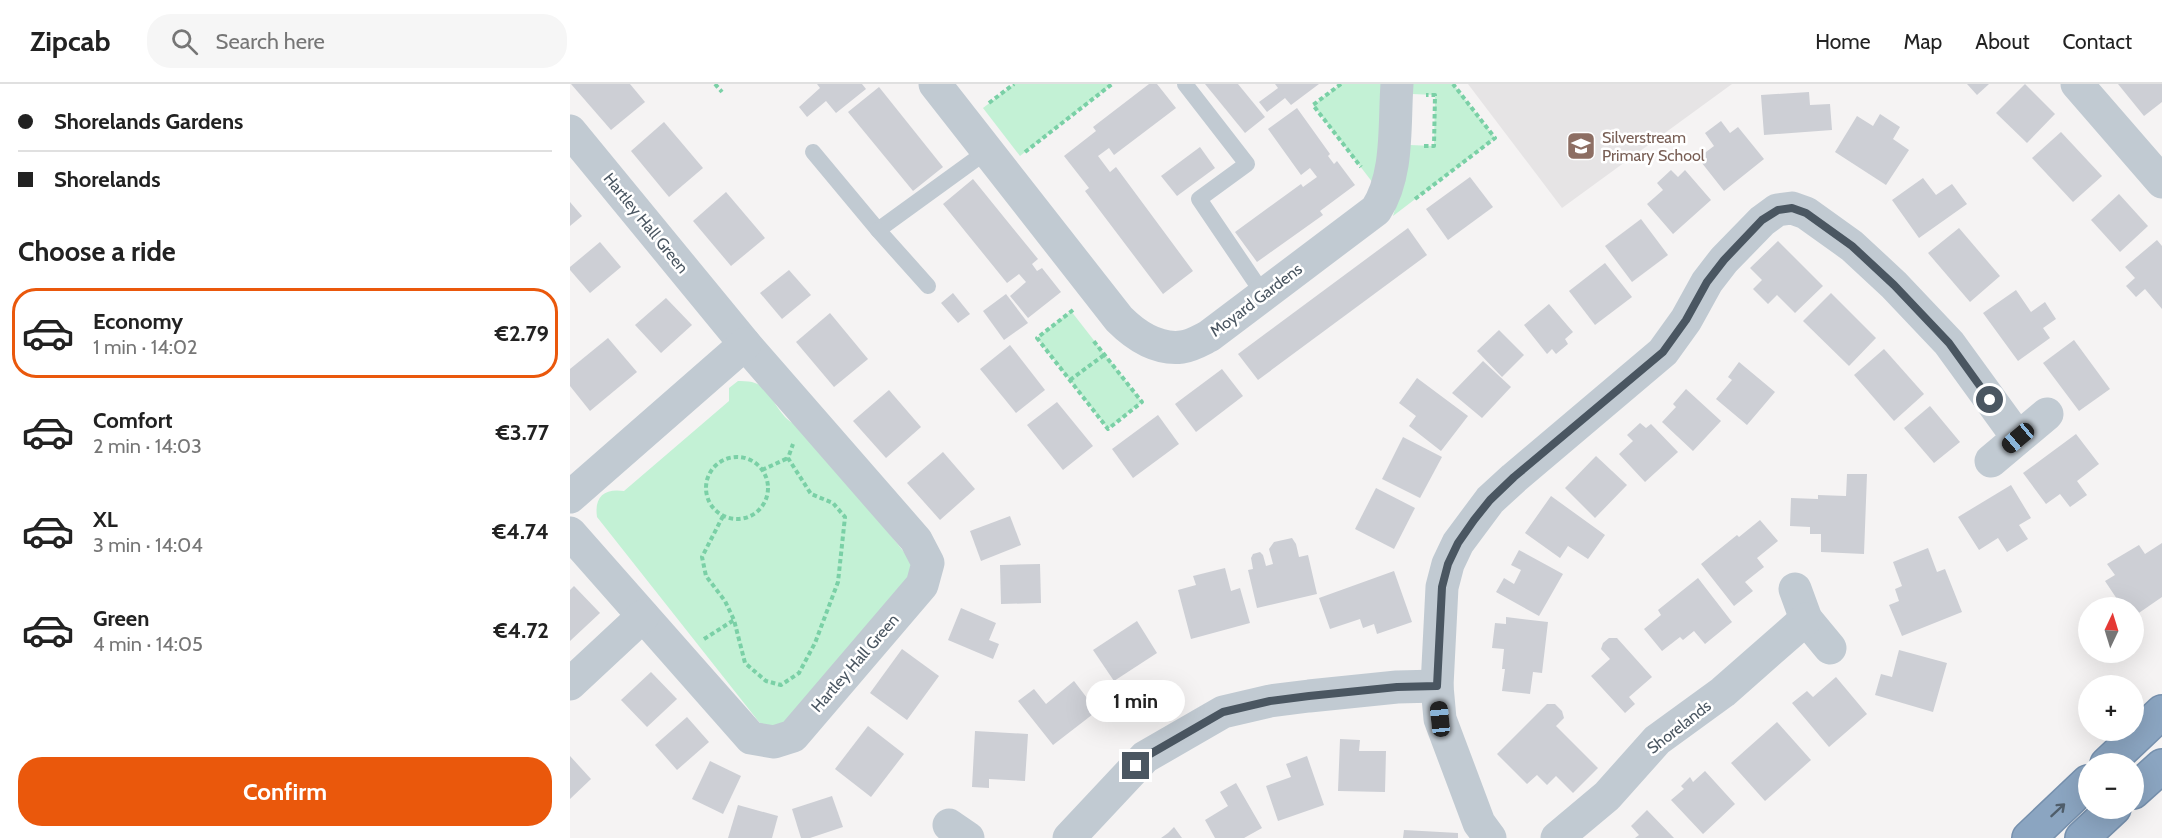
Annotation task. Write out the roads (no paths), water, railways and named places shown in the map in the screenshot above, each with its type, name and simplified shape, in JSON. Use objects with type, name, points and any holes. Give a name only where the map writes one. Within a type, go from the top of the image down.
[{"type":"highway","points":[[2119,753],[2162,712]]},
{"type":"highway","points":[[2144,782],[2162,766]]},
{"type":"highway","points":[[2029,838],[2078,791]]},
{"type":"highway","points":[[2082,838],[2102,819]]},
{"type":"street","name":"Moyard Gardens","points":[[935,84],[1119,319],[1135,335],[1160,346],[1183,347],[1209,336],[1376,210],[1398,199],[1392,163],[1410,89]]},
{"type":"street","points":[[2077,84],[2162,182]]},
{"type":"street","name":"Hartley Hall Green","points":[[570,131],[745,344],[916,540],[928,563],[922,585],[793,736],[774,742],[751,738],[570,532]]},
{"type":"street","points":[[1490,838],[1479,824],[1440,719],[1437,686],[1442,587],[1448,564],[1461,538],[1490,500],[1514,477],[1663,352],[1686,320],[1707,282],[1724,260],[1749,234],[1778,210],[1792,208],[1806,213],[1852,246],[1918,309],[1949,343],[2018,438]]},
{"type":"street","points":[[570,497],[745,344]]},
{"type":"street","points":[[1990,461],[2047,414]]},
{"type":"street","points":[[1795,589],[1806,619],[1830,648]]},
{"type":"street","points":[[570,684],[643,616]]},
{"type":"street","name":"Shorelands","points":[[1557,838],[1607,796],[1656,740],[1723,692],[1806,619]]},
{"type":"street","points":[[1069,838],[1145,757],[1223,712],[1270,701],[1309,696],[1397,687],[1437,686]]},
{"type":"lane","points":[[1185,84],[1247,164],[1198,199],[1264,295]]},
{"type":"lane","points":[[813,152],[928,286]]},
{"type":"lane","points":[[878,230],[995,161]]},
{"type":"place","name":"Silverstream Primary School","points":[[1581,146]]}]
